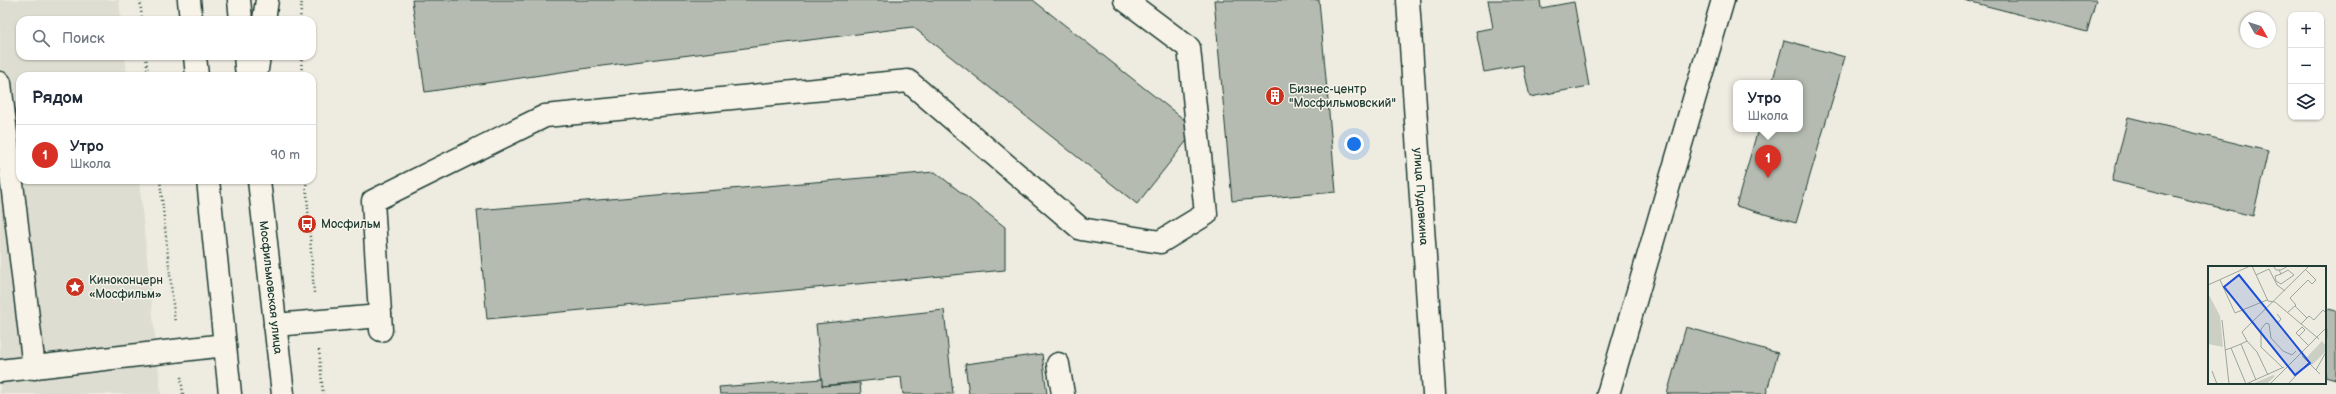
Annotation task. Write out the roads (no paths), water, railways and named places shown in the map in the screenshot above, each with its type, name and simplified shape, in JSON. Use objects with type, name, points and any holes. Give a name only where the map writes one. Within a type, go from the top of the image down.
[{"type":"main road","points":[[189,0],[191,16]]},
{"type":"main road","points":[[239,0],[241,16]]},
{"type":"main road","points":[[265,16],[268,0]]},
{"type":"main road","points":[[275,325],[317,322],[381,323],[373,201],[545,116],[908,81],[1082,229],[1160,242],[1206,214],[1189,48],[1125,0]]},
{"type":"main road","name":"улица Пудовкина","points":[[1408,0],[1434,394]]},
{"type":"main road","points":[[1608,394],[1723,0]]},
{"type":"main road","points":[[195,60],[197,72]]},
{"type":"main road","points":[[245,60],[247,72]]},
{"type":"main road","points":[[257,72],[258,60]]},
{"type":"main road","points":[[0,83],[34,368]]},
{"type":"main road","points":[[208,184],[230,394]]},
{"type":"main road","name":"Мосфильмовская улица","points":[[259,184],[283,394]]},
{"type":"main road","points":[[0,372],[225,345]]},
{"type":"main road","points":[[1058,364],[1063,394]]},
{"type":"place","name":"Бизнес-центр \"Мосфильмовский\"","points":[[1275,96]]},
{"type":"place","name":"Утро","points":[[1768,178]]},
{"type":"place","name":"Мосфильм","points":[[307,224]]},
{"type":"place","name":"Киноконцерн «Мосфильм»","points":[[75,287]]}]
